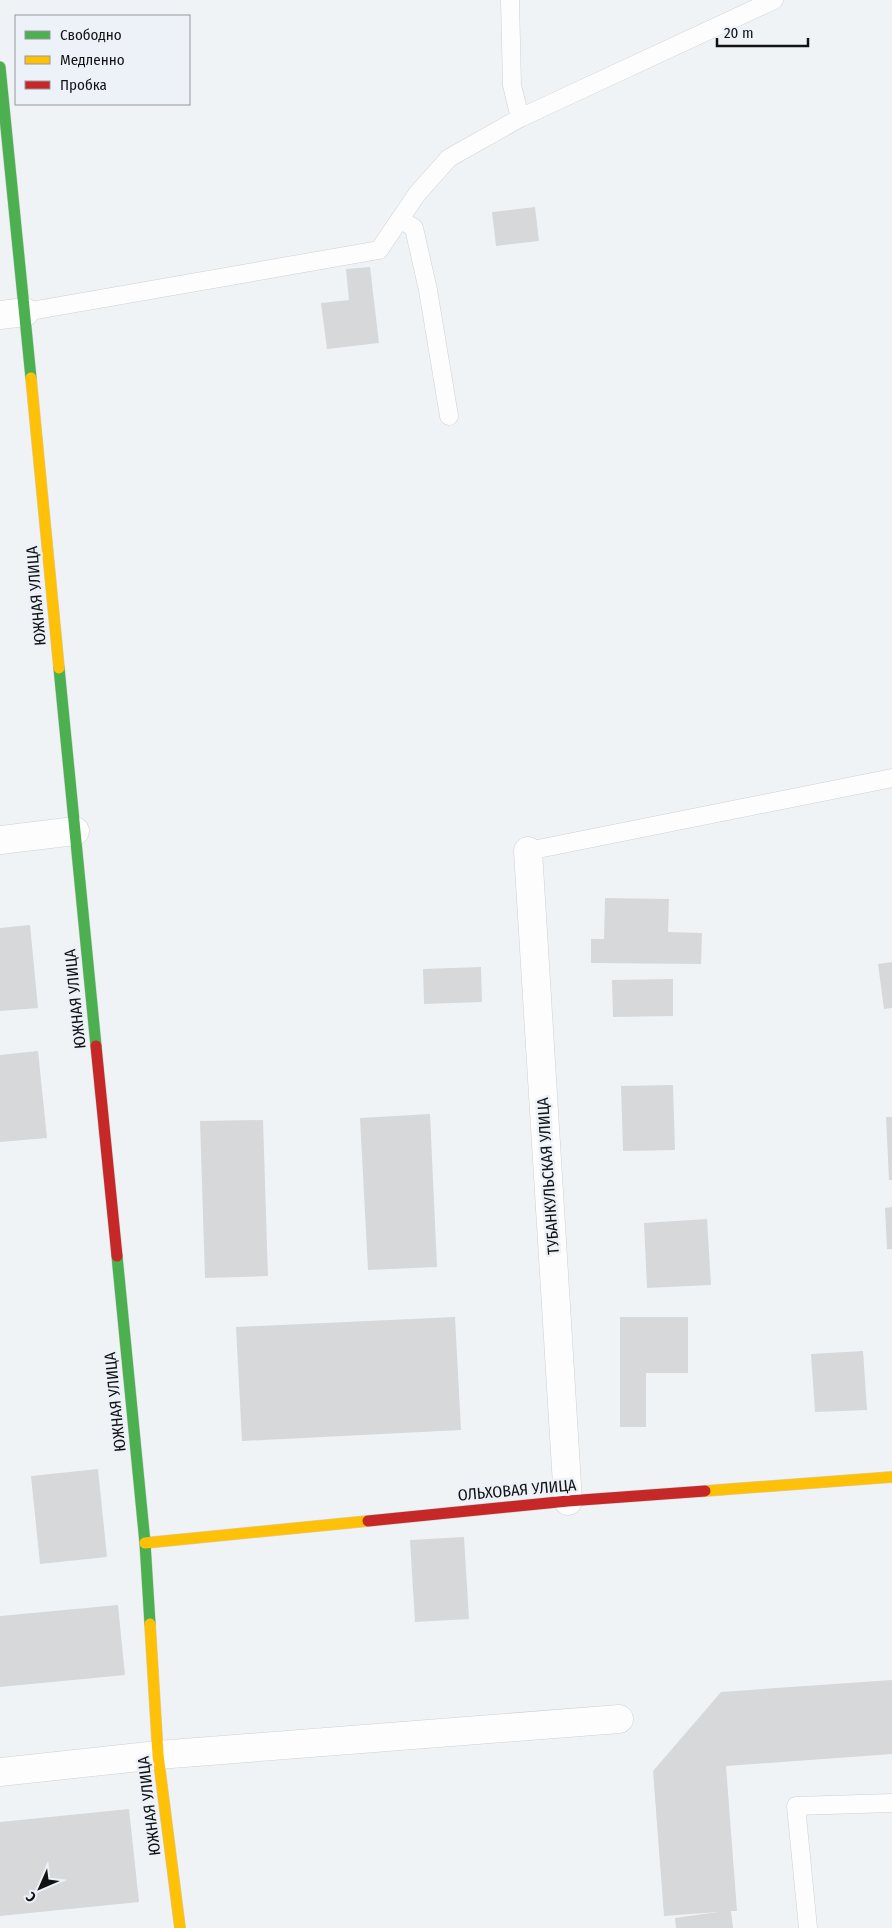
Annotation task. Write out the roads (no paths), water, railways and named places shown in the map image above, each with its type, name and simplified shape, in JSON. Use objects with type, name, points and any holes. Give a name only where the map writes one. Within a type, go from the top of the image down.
[{"type":"street","name":"ЮЖНАЯ УЛИЦА","points":[[0,67],[13,314],[75,832],[145,1543],[158,1755],[180,1928]]},
{"type":"street","points":[[0,840],[75,832]]},
{"type":"street","name":"ТУБАНКУЛЬСКАЯ УЛИЦА","points":[[528,851],[568,1501]]},
{"type":"street","name":"ОЛЬХОВАЯ УЛИЦА","points":[[145,1543],[568,1501],[892,1477]]},
{"type":"street","points":[[0,1772],[158,1755],[619,1719]]},
{"type":"lane","points":[[510,0],[512,85],[520,118]]},
{"type":"lane","points":[[13,314],[379,250],[417,194],[449,158],[520,118],[774,0]]},
{"type":"lane","points":[[400,219],[414,228],[428,290],[449,416]]},
{"type":"lane","points":[[528,851],[892,778]]},
{"type":"lane","points":[[808,1928],[796,1806],[892,1803]]}]
